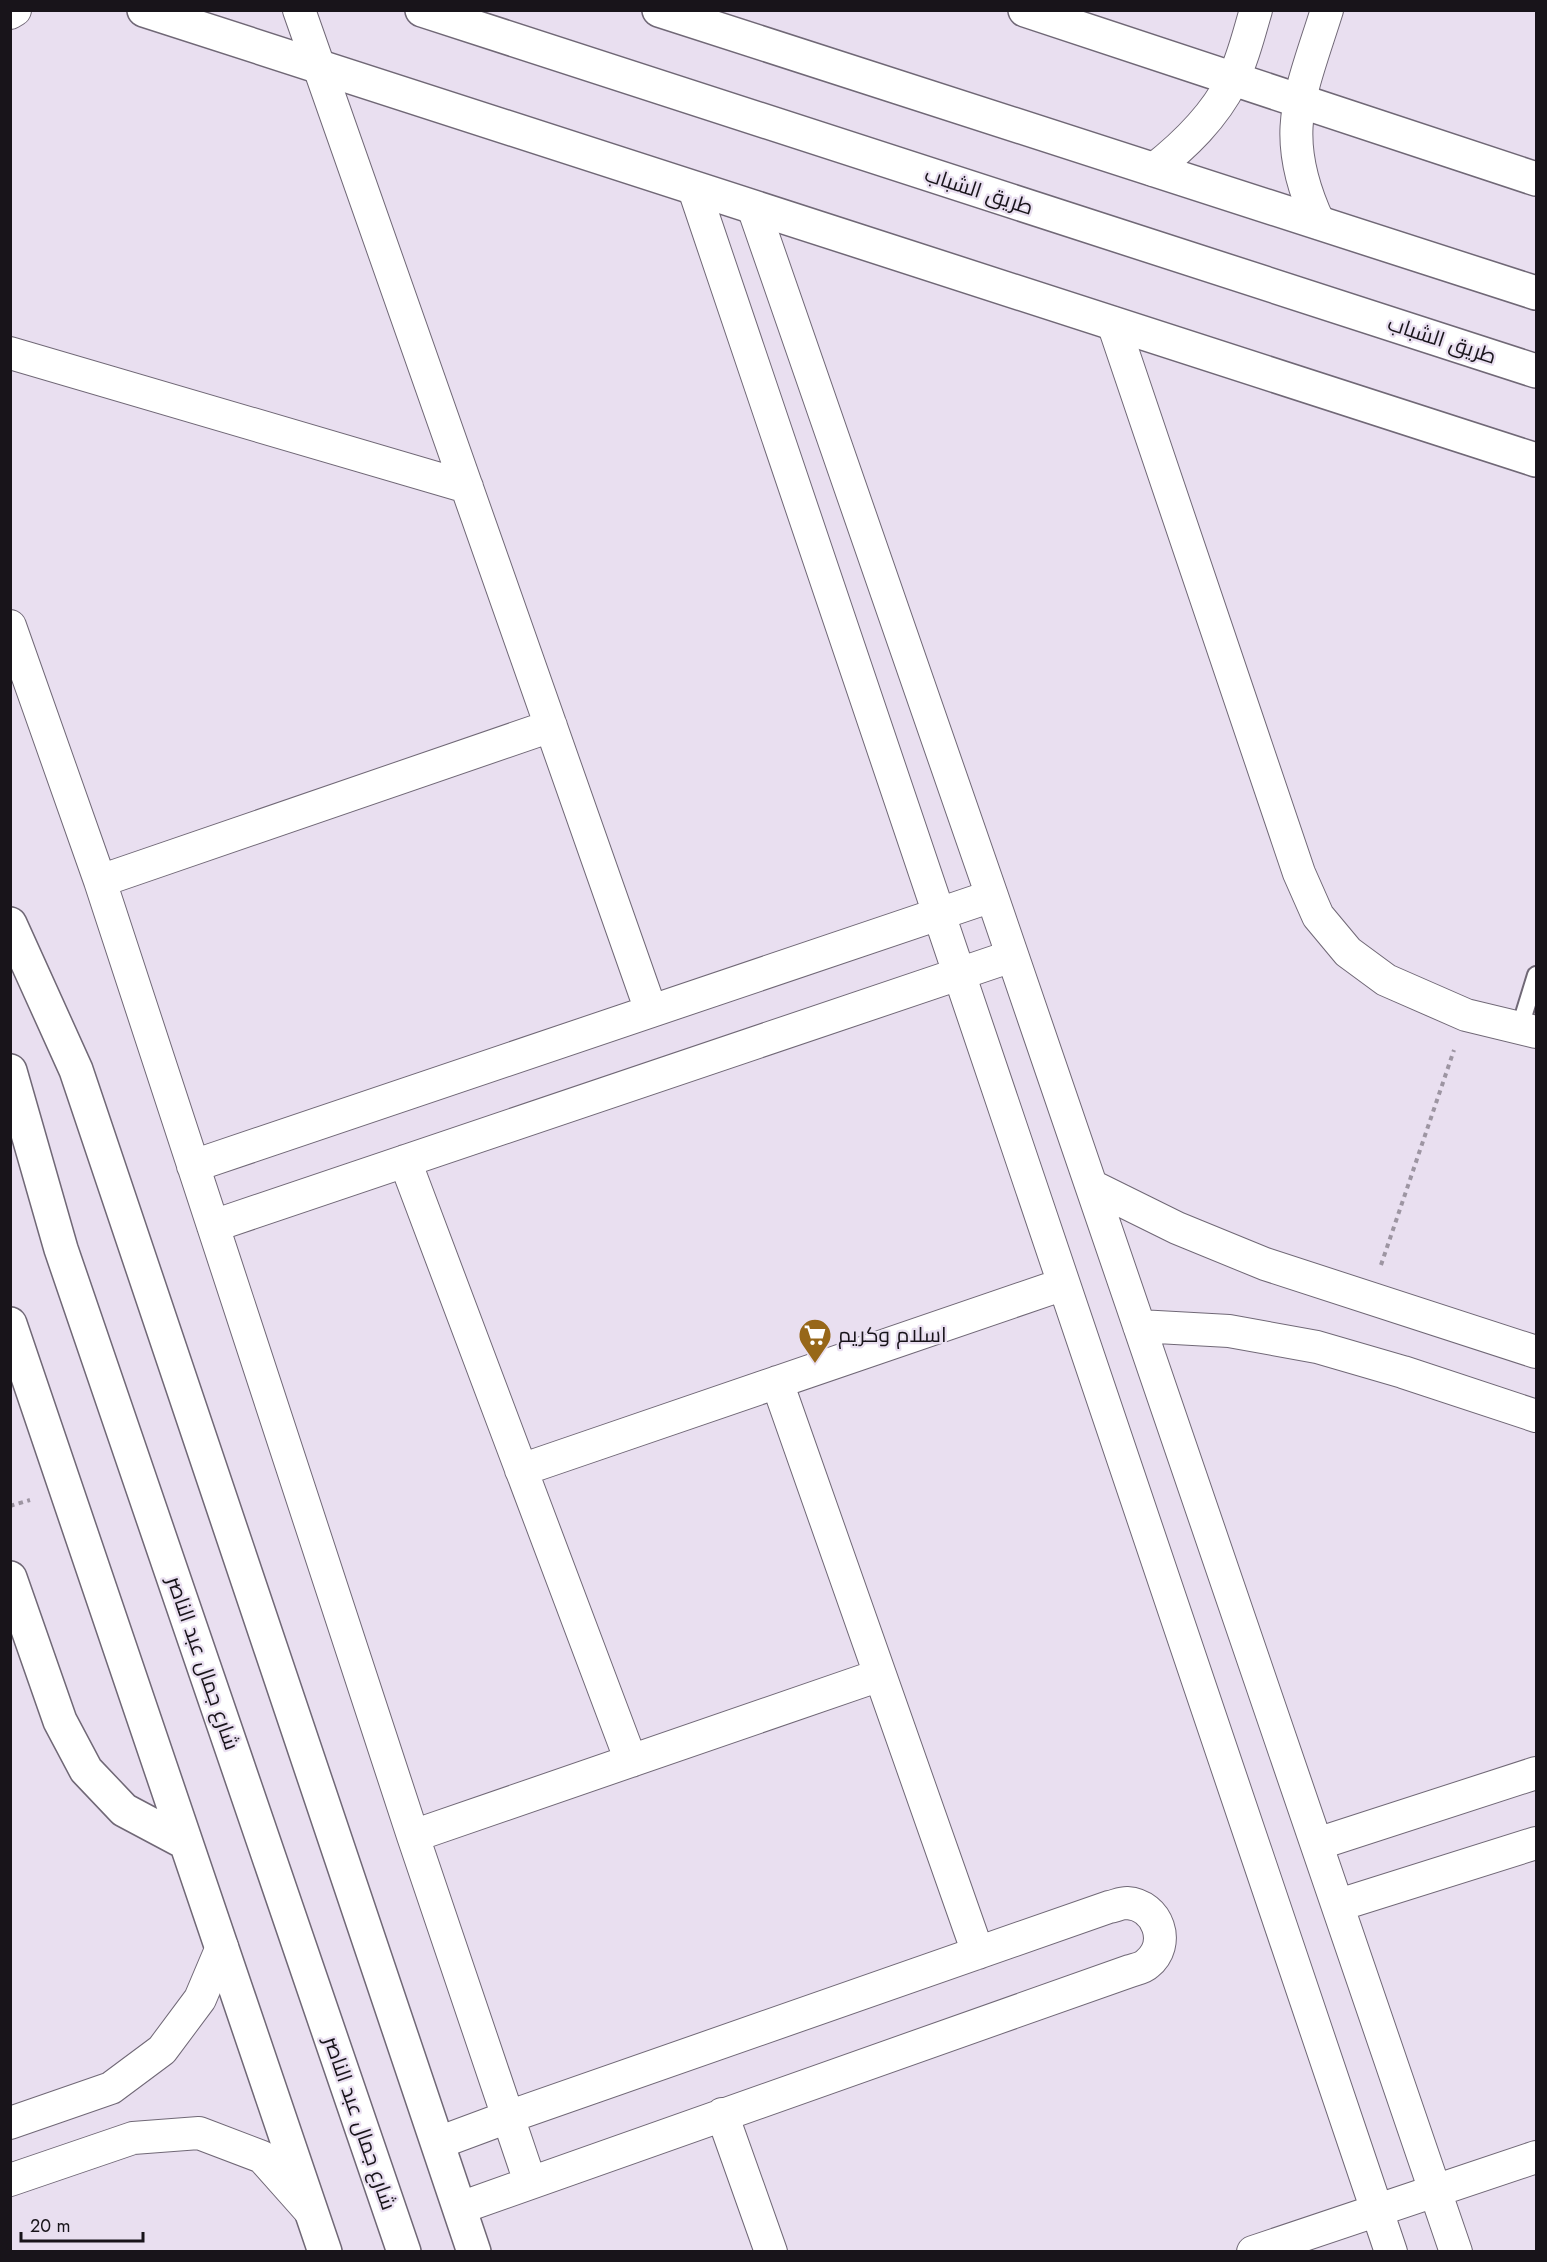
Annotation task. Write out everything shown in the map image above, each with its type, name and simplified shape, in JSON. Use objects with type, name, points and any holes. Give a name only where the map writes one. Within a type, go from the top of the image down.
[{"type":"main road","points":[[144,10],[1536,460]]},
{"type":"main road","name":"طريق الشباب","points":[[422,10],[1536,371]]},
{"type":"main road","points":[[659,10],[1536,293]]},
{"type":"main road","points":[[1025,10],[1536,179]]},
{"type":"main road","points":[[10,924],[76,1070],[474,2252]]},
{"type":"main road","name":"شارع جمال عبد الناصر","points":[[10,1071],[65,1260],[404,2252]]},
{"type":"main road","points":[[10,1324],[325,2252]]},
{"type":"main road","points":[[13,1591],[60,1721],[86,1770],[124,1810],[186,1843]]},
{"type":"street","points":[[10,13],[15,10]]},
{"type":"street","points":[[298,10],[651,1011]]},
{"type":"street","points":[[1153,170],[1199,130],[1218,106],[1233,79],[1256,10]]},
{"type":"street","points":[[1318,223],[1305,194],[1297,164],[1295,132],[1298,100],[1327,10]]},
{"type":"street","points":[[694,189],[961,973],[1391,2252]]},
{"type":"street","points":[[753,207],[1092,1186],[1437,2190],[1456,2252]]},
{"type":"street","points":[[1113,323],[1299,873],[1318,916],[1348,952],[1386,980],[1466,1015],[1528,1029]]},
{"type":"street","points":[[10,353],[466,487]]},
{"type":"street","points":[[10,626],[100,881],[413,1836],[530,2182]]},
{"type":"street","points":[[100,881],[550,726]]},
{"type":"street","points":[[194,1166],[992,896]]},
{"type":"street","points":[[213,1226],[1012,956]]},
{"type":"street","points":[[405,1161],[631,1761]]},
{"type":"street","points":[[1092,1186],[1177,1228],[1265,1264],[1536,1352]]},
{"type":"street","points":[[521,1470],[1064,1284]]},
{"type":"street","points":[[1139,1326],[1228,1331],[1317,1347],[1536,1416]]},
{"type":"street","points":[[777,1382],[978,1953]]},
{"type":"street","points":[[413,1836],[880,1675]]},
{"type":"street","points":[[1317,1844],[1536,1773]]},
{"type":"street","points":[[1339,1905],[1536,1843]]},
{"type":"street","points":[[438,2143],[1126,1903],[1143,1907],[1156,1918],[1161,1935],[1158,1952],[1147,1965],[460,2208]]},
{"type":"street","points":[[10,2123],[111,2088],[162,2050],[200,1999],[222,1947]]},
{"type":"street","points":[[722,2115],[771,2252]]},
{"type":"street","points":[[10,2180],[133,2138],[199,2133],[262,2157],[311,2212]]},
{"type":"street","points":[[1253,2252],[1536,2157]]},
{"type":"lane","points":[[1528,1029],[1536,975]]},
{"type":"path","points":[[1370,1298],[1466,1015]]},
{"type":"place","name":"اسلام وكريم","points":[[815,1364]]}]
